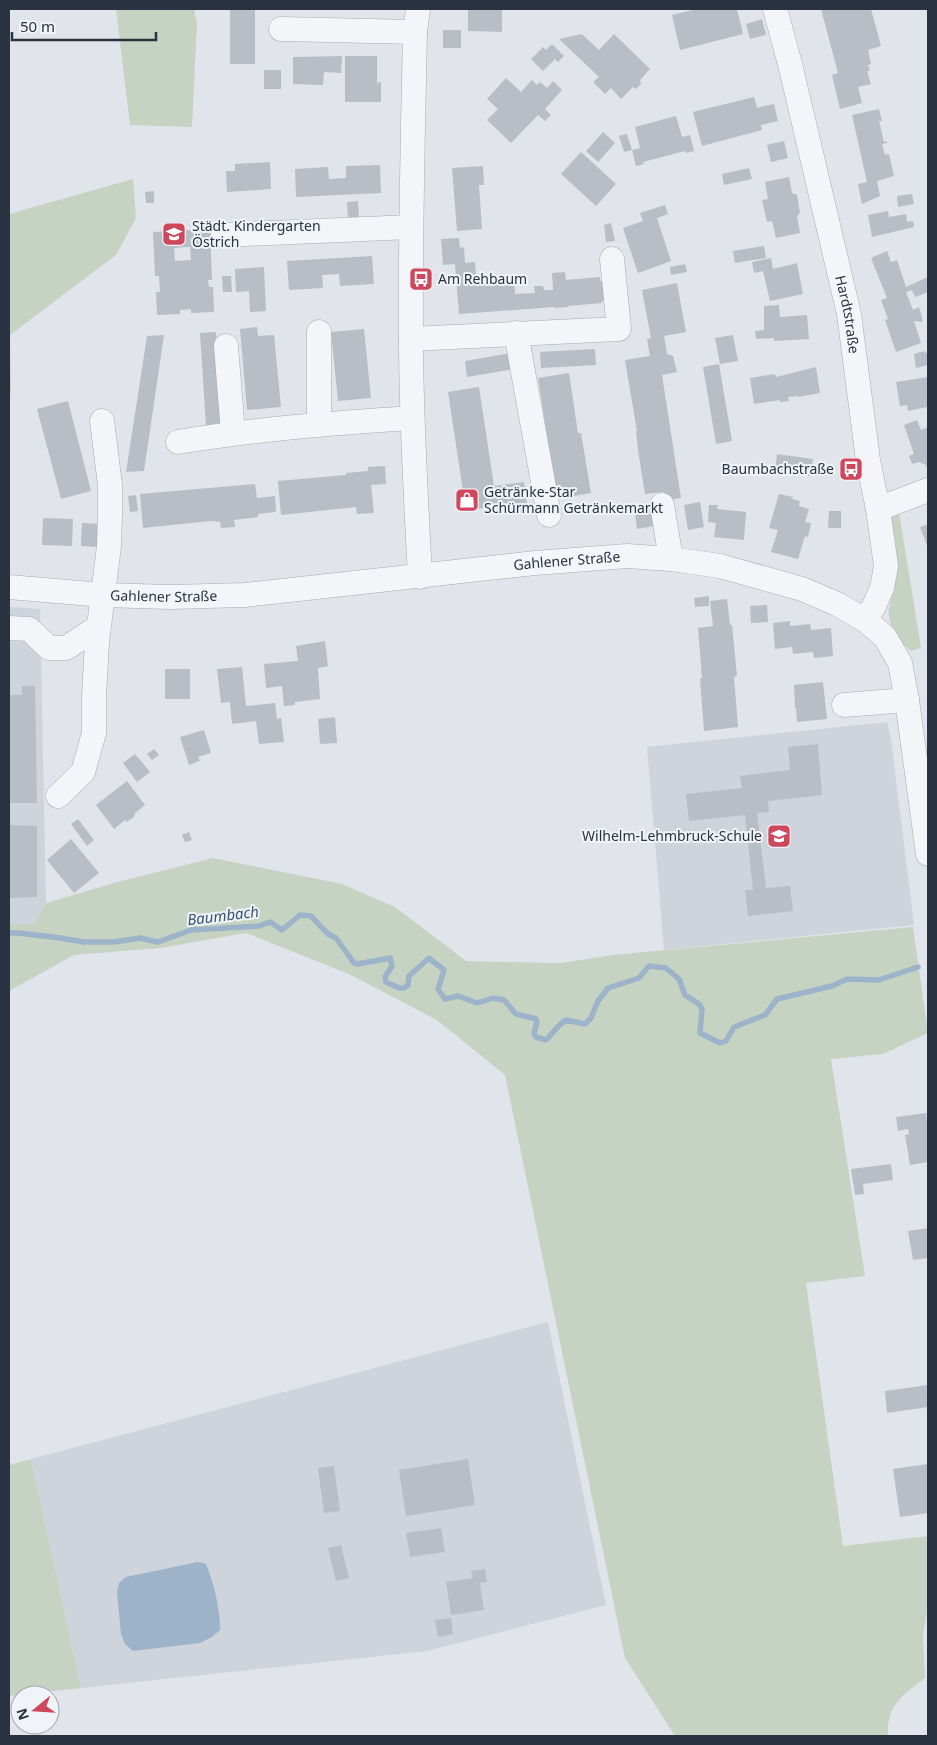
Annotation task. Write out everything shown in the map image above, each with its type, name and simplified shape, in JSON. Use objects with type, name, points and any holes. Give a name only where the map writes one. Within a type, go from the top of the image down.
[{"type":"street","points":[[418,9],[415,32],[411,338],[412,418],[420,577]]},
{"type":"street","name":"Hardtstraße","points":[[775,9],[790,64],[849,314],[868,460],[878,508],[886,566],[882,588],[874,606],[864,620]]},
{"type":"street","points":[[281,29],[415,32]]},
{"type":"street","points":[[223,235],[411,227]]},
{"type":"street","points":[[411,338],[619,329],[612,259]]},
{"type":"street","points":[[319,332],[319,424]]},
{"type":"street","points":[[516,333],[549,516]]},
{"type":"street","points":[[226,346],[233,433]]},
{"type":"street","points":[[178,442],[233,433],[319,424],[412,418]]},
{"type":"street","points":[[58,796],[83,772],[94,733],[98,627],[109,546],[110,485],[102,421]]},
{"type":"street","points":[[878,508],[928,490]]},
{"type":"street","points":[[662,505],[671,559]]},
{"type":"street","name":"Gahlener Straße","points":[[9,587],[103,595],[171,598],[245,595],[535,563],[627,556],[671,559],[720,566],[802,589],[837,604],[864,620],[885,637],[900,662],[928,854]]},
{"type":"street","points":[[9,628],[29,630],[49,648],[66,648],[98,627]]},
{"type":"street","points":[[844,705],[907,700]]},
{"type":"shaded area","points":[[9,607],[40,609],[46,903],[34,924],[9,924]]},
{"type":"shaded area","name":"Wilhelm-Lehmbruck-Schule","points":[[887,722],[891,739],[914,925],[664,950],[647,747]]},
{"type":"shaded area","points":[[548,1322],[606,1605],[427,1651],[81,1688],[31,1459]]},
{"type":"green space","points":[[116,9],[194,9],[197,23],[192,127],[130,125]]},
{"type":"green space","points":[[133,179],[136,218],[116,255],[10,335],[11,393],[9,393],[9,214]]},
{"type":"green space","points":[[899,512],[921,648],[911,651],[903,644],[894,631],[889,612],[893,590],[888,513]]},
{"type":"green space","points":[[213,858],[342,884],[395,907],[466,961],[561,963],[613,955],[913,927],[928,1033],[883,1054],[831,1059],[865,1276],[806,1283],[843,1546],[928,1536],[928,1605],[923,1635],[925,1678],[897,1702],[890,1716],[888,1736],[675,1736],[625,1658],[505,1075],[437,1020],[349,974],[246,933],[160,948],[74,955],[9,991],[9,924],[34,924],[46,903],[114,883]]},
{"type":"green space","points":[[31,1459],[81,1688],[60,1690],[60,1685],[10,1685],[9,1696],[9,1465]]},
{"type":"water","points":[[198,1562],[206,1564],[212,1580],[218,1605],[220,1630],[212,1637],[200,1643],[133,1651],[125,1644],[121,1634],[117,1592],[119,1583],[126,1577]]},
{"type":"building","points":[[230,9],[255,9],[255,64],[230,64]]},
{"type":"building","points":[[468,9],[502,9],[502,32],[468,31]]},
{"type":"building","points":[[697,9],[737,9],[743,34],[680,50],[672,15]]},
{"type":"building","points":[[821,9],[871,9],[881,46],[868,50],[871,64],[868,65],[870,71],[867,71],[871,84],[858,87],[862,103],[840,109],[832,75],[838,73]]},
{"type":"building","points":[[762,19],[766,35],[750,39],[746,24]]},
{"type":"building","points":[[443,30],[461,30],[461,48],[443,48]]},
{"type":"building","points":[[582,34],[599,50],[614,34],[650,69],[640,80],[641,84],[636,89],[633,87],[621,99],[611,88],[605,94],[593,82],[599,77],[559,39]]},
{"type":"building","points":[[552,44],[564,56],[558,62],[555,59],[543,71],[531,59],[543,47],[546,50]]},
{"type":"building","points":[[342,56],[341,73],[324,72],[323,85],[293,84],[293,57]]},
{"type":"building","points":[[345,56],[377,56],[377,83],[381,82],[381,102],[345,102]]},
{"type":"building","points":[[264,70],[281,70],[281,89],[264,89]]},
{"type":"building","points":[[506,78],[521,92],[532,80],[537,85],[540,82],[547,88],[553,81],[562,90],[545,109],[551,115],[545,121],[538,115],[511,143],[487,120],[498,109],[487,99]]},
{"type":"building","points":[[754,97],[757,108],[774,104],[778,121],[761,125],[762,130],[702,146],[693,112]]},
{"type":"building","points":[[879,109],[882,121],[879,121],[884,142],[887,141],[887,143],[882,144],[885,155],[889,154],[894,176],[877,181],[880,196],[862,204],[858,184],[867,182],[852,115]]},
{"type":"building","points":[[676,116],[682,137],[690,135],[694,151],[686,153],[685,151],[643,162],[644,164],[636,166],[632,150],[640,148],[635,127]]},
{"type":"building","points":[[603,132],[615,143],[598,162],[586,151]]},
{"type":"building","points":[[627,134],[632,150],[624,152],[619,136]]},
{"type":"building","points":[[784,141],[788,158],[771,162],[767,145]]},
{"type":"building","points":[[581,152],[616,184],[596,206],[561,174]]},
{"type":"building","points":[[270,162],[271,189],[227,192],[226,171],[235,171],[235,164]]},
{"type":"building","points":[[380,165],[381,193],[296,197],[295,169],[328,167],[329,179],[346,178],[346,166]]},
{"type":"building","points":[[483,166],[484,185],[479,185],[482,229],[457,231],[452,168]]},
{"type":"building","points":[[749,168],[752,179],[724,185],[722,174]]},
{"type":"building","points":[[789,177],[792,193],[797,195],[800,213],[797,216],[800,233],[776,238],[772,221],[767,222],[762,200],[768,199],[765,182]]},
{"type":"building","points":[[154,191],[154,203],[146,203],[145,192]]},
{"type":"building","points":[[912,194],[914,204],[898,207],[897,196]]},
{"type":"building","points":[[358,201],[359,218],[348,218],[347,202]]},
{"type":"building","points":[[665,205],[668,214],[657,218],[671,261],[638,273],[623,228],[643,221],[640,213]]},
{"type":"building","points":[[888,211],[889,217],[906,214],[907,222],[913,221],[914,227],[872,237],[868,215]]},
{"type":"building","points":[[611,223],[615,241],[606,242],[604,225]]},
{"type":"building","points":[[210,229],[212,280],[208,280],[209,287],[213,287],[214,312],[191,313],[191,309],[180,310],[180,314],[157,315],[156,292],[160,292],[159,276],[155,276],[153,232]],"holes":[[[190,247],[191,260],[175,261],[174,248]]]},
{"type":"building","points":[[459,238],[460,248],[464,247],[465,263],[475,262],[476,276],[514,275],[515,294],[535,293],[534,286],[543,286],[544,290],[553,290],[552,273],[565,272],[566,280],[600,277],[600,281],[614,279],[616,299],[602,301],[602,303],[568,307],[459,314],[455,264],[443,265],[441,239]]},
{"type":"building","points":[[764,246],[766,258],[735,263],[733,251]]},
{"type":"building","points":[[887,251],[891,262],[897,260],[906,287],[928,277],[928,292],[915,297],[912,290],[906,292],[913,310],[919,307],[922,317],[922,322],[914,321],[921,343],[896,352],[885,320],[888,319],[881,300],[887,298],[871,258]]},
{"type":"building","points":[[372,256],[374,284],[340,286],[339,274],[322,275],[323,288],[289,290],[287,261]]},
{"type":"building","points":[[771,258],[773,269],[797,263],[803,294],[770,301],[763,271],[754,273],[752,262]]},
{"type":"building","points":[[685,264],[687,272],[671,275],[670,267]]},
{"type":"building","points":[[264,267],[266,311],[250,312],[249,291],[236,292],[235,269]]},
{"type":"building","points":[[222,276],[231,276],[232,292],[223,292]]},
{"type":"building","points":[[677,283],[686,332],[664,336],[667,354],[673,356],[677,372],[662,375],[681,498],[665,500],[664,492],[645,494],[625,360],[650,356],[647,339],[651,338],[642,290]]},
{"type":"building","points":[[779,305],[780,317],[807,315],[809,339],[774,341],[774,338],[756,339],[755,331],[764,330],[764,306]]},
{"type":"building","points":[[257,327],[258,336],[274,335],[281,407],[247,410],[240,329]]},
{"type":"building","points":[[364,329],[371,398],[338,401],[331,332]]},
{"type":"building","points":[[216,332],[223,424],[206,426],[200,333]]},
{"type":"building","points":[[164,335],[144,471],[126,472],[147,336]]},
{"type":"building","points":[[733,335],[738,361],[720,364],[715,338]]},
{"type":"building","points":[[595,349],[596,365],[541,368],[540,352]]},
{"type":"building","points":[[924,351],[925,353],[928,352],[928,365],[916,368],[914,354]]},
{"type":"building","points":[[512,353],[514,369],[467,377],[465,361]]},
{"type":"building","points":[[719,364],[732,441],[716,444],[703,367]]},
{"type":"building","points":[[816,367],[820,393],[788,397],[789,401],[780,402],[780,400],[754,404],[750,378],[775,374],[776,377]]},
{"type":"building","points":[[569,373],[578,433],[581,433],[591,493],[557,499],[538,378]]},
{"type":"building","points":[[928,377],[927,407],[908,411],[907,405],[900,406],[896,382]]},
{"type":"building","points":[[479,387],[494,486],[524,482],[528,510],[513,513],[512,503],[466,511],[448,392]]},
{"type":"building","points":[[68,401],[91,491],[61,499],[37,409]]},
{"type":"building","points":[[917,420],[921,430],[928,427],[928,471],[926,465],[919,462],[912,464],[909,456],[914,454],[904,425]]},
{"type":"building","points":[[777,454],[813,459],[810,476],[775,471]]},
{"type":"building","points":[[385,466],[386,484],[371,485],[374,513],[357,514],[356,507],[281,515],[278,481],[346,475],[346,473],[368,471],[368,467]]},
{"type":"building","points":[[255,484],[257,498],[275,496],[276,512],[258,514],[258,517],[234,520],[235,527],[221,528],[220,522],[211,521],[143,528],[140,494]]},
{"type":"building","points":[[779,494],[793,497],[792,499],[800,501],[799,506],[809,509],[805,522],[811,523],[808,537],[805,536],[798,559],[771,552],[778,530],[769,528]]},
{"type":"building","points":[[136,495],[138,511],[130,512],[128,496]]},
{"type":"building","points":[[700,502],[704,527],[688,530],[684,505]]},
{"type":"building","points":[[709,505],[718,505],[717,509],[746,512],[744,540],[714,537],[716,523],[708,522]]},
{"type":"building","points":[[651,509],[654,526],[637,529],[635,512]]},
{"type":"building","points":[[829,511],[841,511],[841,528],[828,528]]},
{"type":"building","points":[[43,518],[73,519],[72,546],[42,545]]},
{"type":"building","points":[[82,523],[99,524],[98,547],[81,546]]},
{"type":"building","points":[[928,524],[928,548],[920,527]]},
{"type":"building","points":[[709,596],[709,606],[695,607],[694,598]]},
{"type":"building","points":[[727,599],[730,625],[732,625],[737,676],[734,677],[738,727],[704,731],[698,628],[713,626],[710,601]]},
{"type":"building","points":[[767,605],[768,622],[751,623],[750,606]]},
{"type":"building","points":[[790,621],[790,626],[810,624],[811,630],[831,628],[833,656],[814,658],[813,652],[793,654],[792,647],[775,649],[773,623]]},
{"type":"building","points":[[325,641],[328,666],[318,668],[320,699],[295,702],[295,705],[284,706],[282,686],[266,688],[264,664],[298,661],[296,646]]},
{"type":"building","points":[[242,667],[246,706],[275,703],[277,719],[281,718],[284,742],[259,744],[256,721],[232,724],[230,702],[221,703],[217,669]]},
{"type":"building","points":[[165,669],[190,669],[190,699],[165,699]]},
{"type":"building","points":[[823,682],[827,719],[797,722],[794,685]]},
{"type":"building","points":[[22,686],[35,686],[37,803],[9,803],[9,695],[22,695]]},
{"type":"building","points":[[335,717],[337,743],[320,744],[318,719]]},
{"type":"building","points":[[204,730],[211,753],[198,757],[200,761],[189,765],[180,737]]},
{"type":"building","points":[[818,744],[822,795],[768,801],[769,812],[757,813],[766,888],[790,886],[793,911],[748,916],[745,890],[753,890],[745,815],[689,821],[686,794],[742,788],[740,776],[790,770],[788,747]]},
{"type":"building","points":[[154,749],[159,755],[152,760],[147,754]]},
{"type":"building","points":[[135,754],[150,772],[137,782],[123,763]]},
{"type":"building","points":[[127,781],[145,805],[134,814],[135,816],[127,822],[125,820],[114,829],[96,805]]},
{"type":"building","points":[[78,819],[94,840],[87,846],[71,824]]},
{"type":"building","points":[[9,825],[37,826],[37,897],[9,898]]},
{"type":"building","points":[[189,832],[192,840],[185,842],[182,835]]},
{"type":"building","points":[[71,839],[99,873],[74,893],[47,860]]},
{"type":"building","points":[[926,1113],[928,1162],[910,1165],[905,1135],[909,1134],[908,1129],[898,1131],[896,1117]]},
{"type":"building","points":[[891,1164],[893,1180],[863,1184],[864,1194],[855,1195],[851,1169]]},
{"type":"building","points":[[928,1228],[928,1258],[913,1260],[908,1231]]},
{"type":"building","points":[[928,1385],[928,1407],[887,1413],[885,1391]]},
{"type":"building","points":[[468,1459],[475,1505],[406,1516],[399,1470]]},
{"type":"building","points":[[928,1464],[928,1513],[900,1517],[893,1469]]},
{"type":"building","points":[[334,1466],[340,1511],[324,1513],[318,1468]]},
{"type":"building","points":[[441,1528],[445,1552],[410,1557],[406,1533]]},
{"type":"building","points":[[341,1545],[349,1578],[336,1581],[328,1548]]},
{"type":"building","points":[[485,1569],[487,1582],[480,1583],[484,1610],[451,1615],[446,1582],[473,1578],[471,1571]]},
{"type":"building","points":[[451,1618],[453,1634],[438,1637],[435,1620]]},
{"type":"waterway","name":"Baumbach","points":[[9,933],[84,942],[113,942],[140,938],[158,942],[191,930],[259,926],[270,922],[282,930],[300,915],[311,916],[328,934],[336,938],[354,963],[390,958],[392,966],[385,977],[386,982],[399,988],[404,988],[408,985],[409,976],[429,958],[444,970],[438,989],[445,999],[458,996],[477,1003],[493,998],[504,1000],[516,1014],[536,1019],[534,1033],[536,1037],[546,1040],[566,1020],[585,1024],[591,1018],[598,1001],[608,988],[639,978],[649,966],[666,968],[679,979],[685,995],[699,1004],[702,1009],[700,1033],[720,1043],[726,1041],[734,1027],[765,1015],[777,999],[832,986],[847,979],[879,980],[918,967]]},
{"type":"place","name":"Städt. Kindergarten Östrich","points":[[174,234]]},
{"type":"place","name":"Am Rehbaum","points":[[421,279]]},
{"type":"place","name":"Baumbachstraße","points":[[851,469]]},
{"type":"place","name":"Getränke-Star Schürmann Getränkemarkt","points":[[467,500]]},
{"type":"place","name":"Wilhelm-Lehmbruck-Schule","points":[[779,836]]}]
